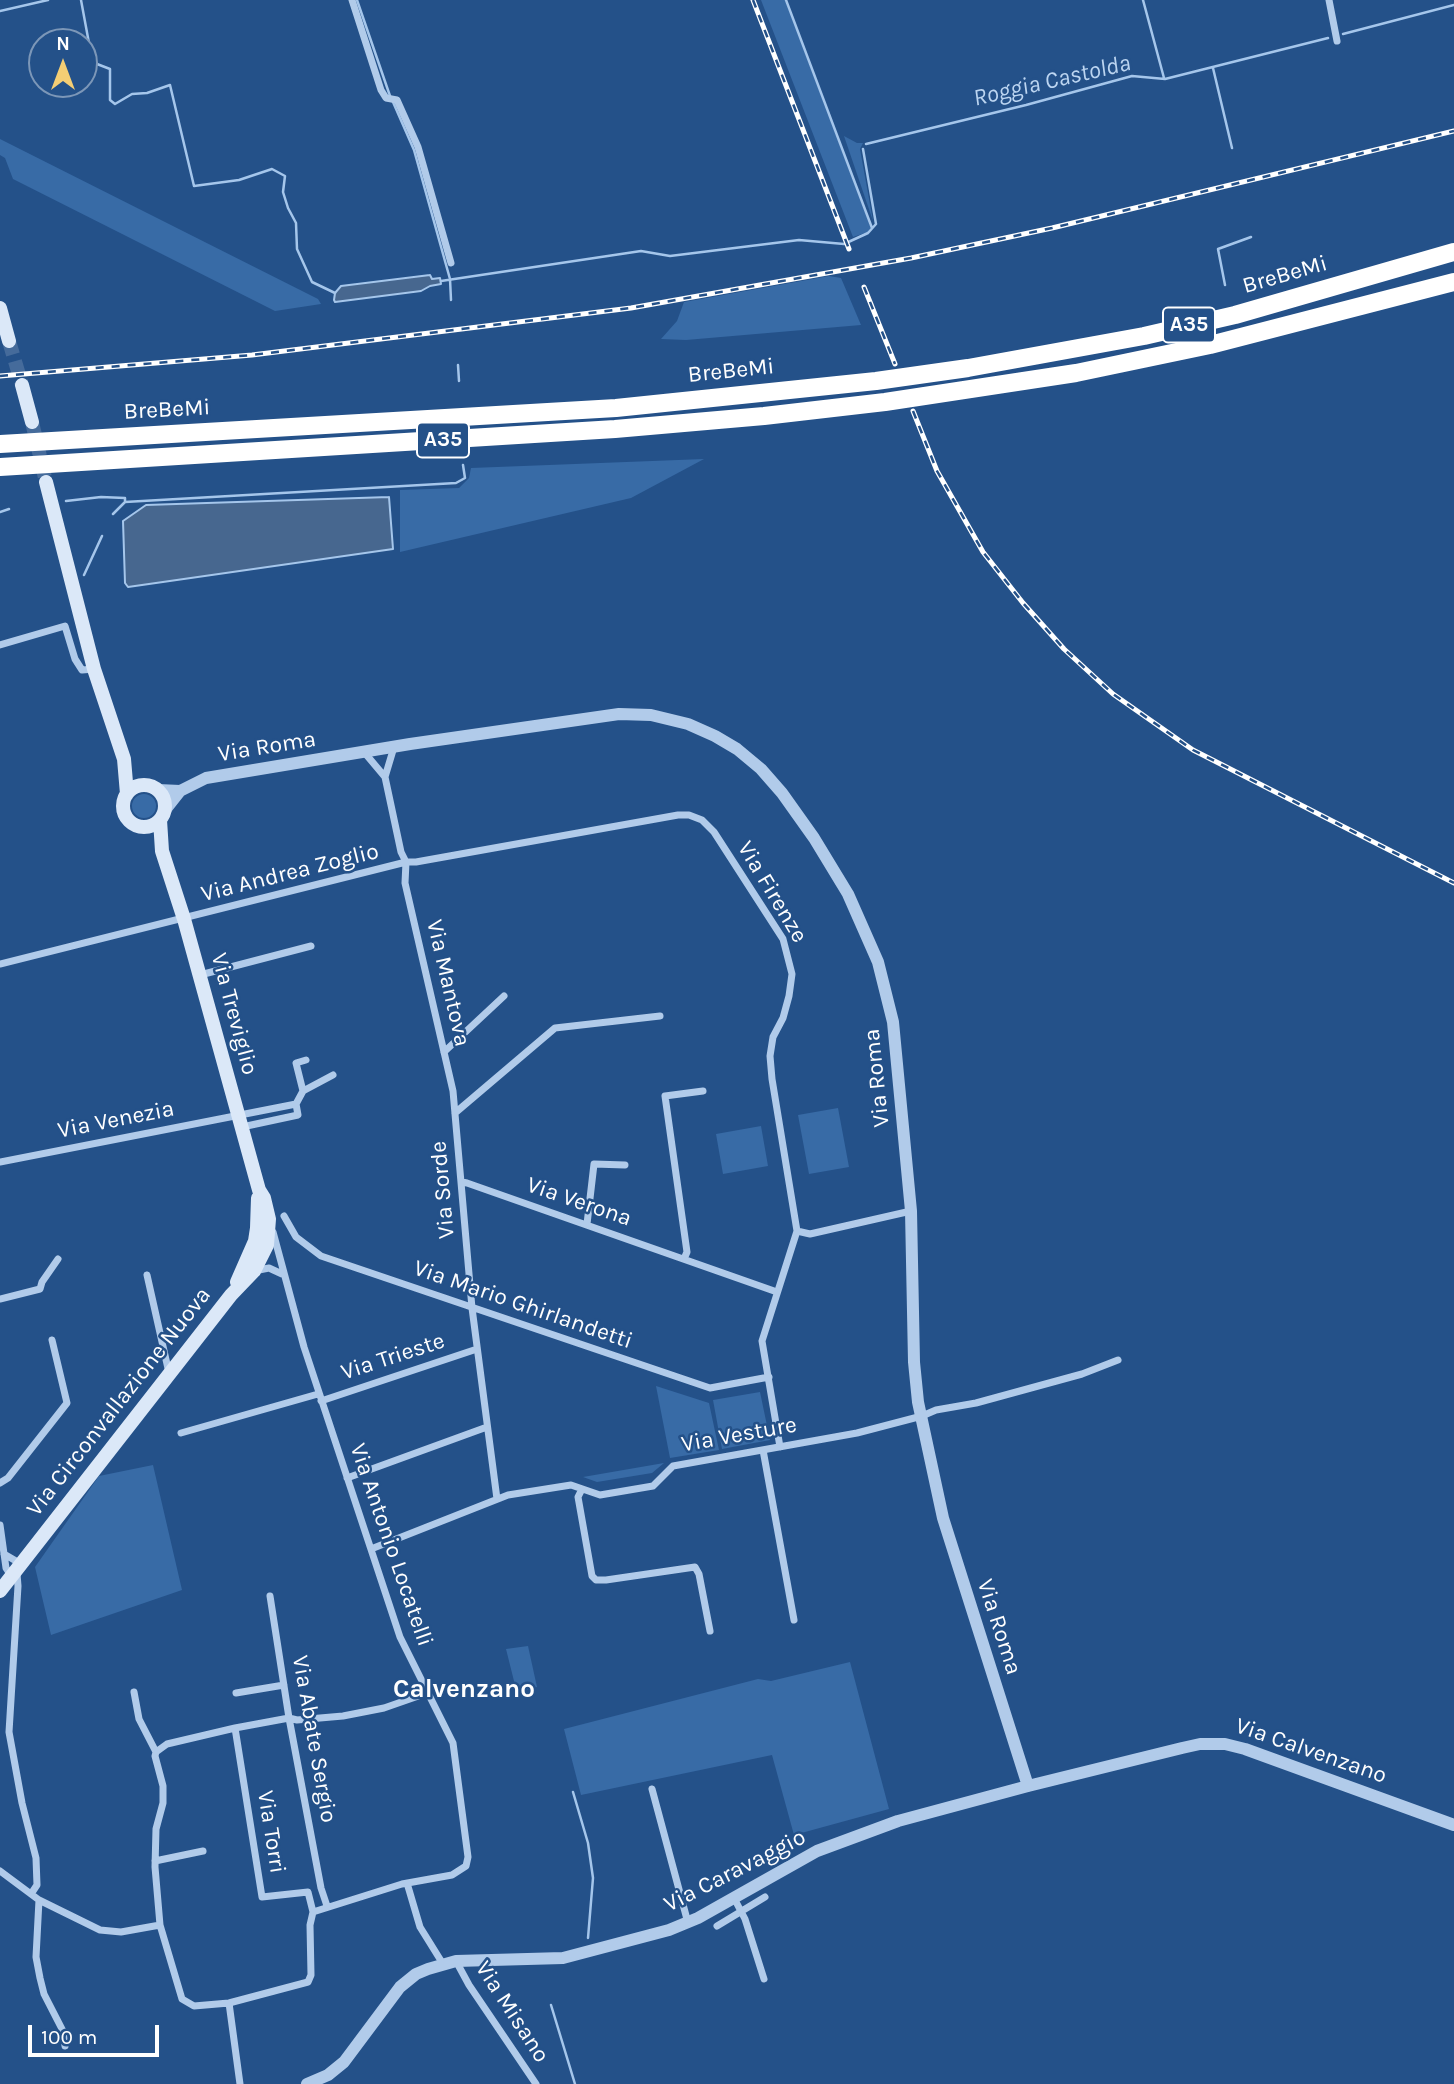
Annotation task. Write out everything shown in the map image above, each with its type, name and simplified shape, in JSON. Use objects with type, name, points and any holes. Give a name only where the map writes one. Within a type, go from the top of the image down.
[{"type":"highway","name":"BreBeMi","points":[[0,444],[616,408],[876,381],[1054,354],[1144,336],[1235,315],[1454,252]]},
{"type":"highway","name":"BreBeMi","points":[[0,467],[615,429],[885,402],[1076,373],[1210,345],[1454,282]]},
{"type":"main road","points":[[0,308],[9,341]]},
{"type":"main road","points":[[22,385],[32,422]]},
{"type":"main road","name":"Via Treviglio","points":[[46,482],[94,669],[124,759],[127,794],[123,807],[125,814],[142,827],[162,851]]},
{"type":"main road","name":"Via Treviglio","points":[[124,759],[164,799],[162,851],[184,919],[259,1190],[265,1235]]},
{"type":"main road","points":[[127,794],[136,787],[152,787]]},
{"type":"main road","points":[[142,827],[155,824],[162,815]]},
{"type":"main road","points":[[231,1295],[254,1271],[265,1235]]},
{"type":"main road","points":[[231,1295],[249,1258],[265,1235]]},
{"type":"main road","name":"Via Circonvallazione Nuova","points":[[0,1591],[231,1295]]},
{"type":"street","points":[[352,0],[376,76],[386,98],[397,100],[418,147],[451,262]]},
{"type":"street","points":[[1329,0],[1337,41]]},
{"type":"street","name":"Via Treviglio","points":[[0,645],[65,626],[75,659],[82,670],[94,669]]},
{"type":"street","name":"Via Roma","points":[[162,815],[180,791],[206,778],[587,716],[651,715],[688,724],[737,749],[761,769],[814,838],[848,894],[878,962],[893,1022],[911,1211],[914,1362],[922,1416],[943,1518],[1028,1786]]},
{"type":"street","points":[[385,777],[394,747]]},
{"type":"street","points":[[364,752],[385,777],[401,852],[406,862]]},
{"type":"street","name":"Via Roma","points":[[152,787],[180,791]]},
{"type":"street","name":"Via Firenze","points":[[406,862],[678,815],[689,816],[702,820],[714,832],[783,939],[792,974],[789,996],[783,1018],[773,1037],[770,1056],[797,1231],[762,1341],[780,1447]]},
{"type":"street","name":"Via Andrea Zoglio","points":[[0,964],[406,862]]},
{"type":"street","name":"Via Mantova","points":[[406,862],[405,883],[453,1091],[455,1113]]},
{"type":"street","points":[[200,975],[311,946]]},
{"type":"street","points":[[444,1052],[504,996]]},
{"type":"street","name":"Via Sorde","points":[[497,1499],[472,1308],[455,1113],[555,1028],[660,1016]]},
{"type":"street","points":[[303,1091],[296,1063],[306,1060]]},
{"type":"street","points":[[240,1122],[299,1115],[296,1104],[303,1091],[333,1075]]},
{"type":"street","points":[[684,1259],[687,1252],[665,1096],[703,1091]]},
{"type":"street","name":"Via Venezia","points":[[0,1162],[240,1122]]},
{"type":"street","points":[[587,1224],[594,1164],[625,1165]]},
{"type":"street","name":"Via Verona","points":[[462,1182],[777,1292]]},
{"type":"street","points":[[797,1231],[810,1234],[911,1211]]},
{"type":"street","name":"Via Mario Ghirlandetti","points":[[284,1216],[296,1237],[321,1256],[710,1388],[769,1377]]},
{"type":"street","name":"Via Antonio Locatelli","points":[[265,1235],[282,1272],[320,1398],[400,1637],[453,1743],[464,1818],[468,1857],[466,1866],[452,1875],[407,1883]]},
{"type":"street","name":"Via Antonio Locatelli","points":[[265,1235],[282,1272]]},
{"type":"street","points":[[0,1299],[40,1289],[58,1259]]},
{"type":"street","points":[[254,1271],[269,1268],[282,1272]]},
{"type":"street","points":[[147,1275],[169,1375]]},
{"type":"street","points":[[0,1483],[8,1478],[67,1403],[52,1340]]},
{"type":"street","name":"Via Trieste","points":[[181,1433],[320,1398],[477,1349]]},
{"type":"street","name":"Via Vesture","points":[[371,1549],[509,1495],[570,1485],[600,1494],[653,1486],[673,1466],[857,1433],[936,1410],[976,1403],[1082,1374],[1118,1360]]},
{"type":"street","points":[[347,1478],[487,1427]]},
{"type":"street","points":[[763,1450],[794,1620]]},
{"type":"street","points":[[582,1489],[578,1497],[592,1576],[596,1580],[606,1580],[695,1567],[699,1574],[710,1632]]},
{"type":"street","points":[[0,1525],[5,1554],[16,1561],[18,1586],[9,1732],[22,1803],[36,1858],[37,1885],[31,1894]]},
{"type":"street","name":"Via Abate Sergio","points":[[270,1596],[289,1718],[321,1888],[327,1906]]},
{"type":"street","points":[[236,1693],[284,1685]]},
{"type":"street","points":[[134,1692],[139,1719],[156,1752],[163,1786],[163,1803],[156,1829],[155,1861],[160,1925],[182,1998],[194,2006],[229,2003],[308,1982],[311,1975],[310,1924],[313,1912],[407,1883],[420,1927],[443,1964]]},
{"type":"street","points":[[156,1752],[167,1744],[235,1728],[289,1718],[297,1720],[343,1716],[384,1708],[427,1693]]},
{"type":"street","name":"Via Torri","points":[[235,1728],[262,1897],[308,1892],[313,1912]]},
{"type":"street","name":"Via Calvenzano","points":[[1028,1786],[1191,1746],[1225,1744],[1454,1825]]},
{"type":"street","name":"Via Caravaggio","points":[[307,2084],[328,2075],[344,2062],[400,1987],[416,1975],[456,1961],[563,1958],[688,1923],[788,1867],[840,1843],[898,1821],[1028,1786]]},
{"type":"street","points":[[652,1789],[688,1923]]},
{"type":"street","points":[[155,1861],[204,1851]]},
{"type":"street","points":[[0,1871],[39,1900],[100,1930],[121,1932],[160,1925]]},
{"type":"street","points":[[717,1926],[765,1897]]},
{"type":"street","points":[[734,1898],[764,1979]]},
{"type":"street","points":[[39,1900],[36,1957],[44,1994],[63,2031],[65,2046]]},
{"type":"street","name":"Via Misano","points":[[456,1961],[469,1985],[536,2084]]},
{"type":"street","points":[[229,2003],[240,2084]]},
{"type":"shaded area","points":[[761,0],[785,0],[871,228],[868,232],[853,237]]},
{"type":"shaded area","points":[[844,136],[863,143],[860,149],[873,221]]},
{"type":"shaded area","points":[[0,139],[318,299],[321,304],[275,311],[13,179],[5,158],[0,155]]},
{"type":"shaded area","points":[[430,275],[432,279],[440,278],[441,284],[421,291],[334,300],[335,293],[341,286]]},
{"type":"shaded area","points":[[829,276],[841,278],[861,325],[686,340],[661,339],[677,321],[684,302]]},
{"type":"shaded area","points":[[704,459],[631,498],[400,552],[400,490],[459,488],[469,478],[471,468]]},
{"type":"shaded area","points":[[389,497],[393,549],[128,587],[125,583],[123,521],[146,505]]},
{"type":"shaded area","points":[[144,794],[155,801],[156,806],[149,817],[144,818],[133,811],[132,806],[139,795]]},
{"type":"shaded area","points":[[838,1108],[849,1167],[809,1174],[798,1115]]},
{"type":"shaded area","points":[[761,1126],[768,1166],[723,1174],[716,1134]]},
{"type":"shaded area","points":[[656,1386],[709,1403],[719,1450],[670,1458]]},
{"type":"shaded area","points":[[760,1392],[770,1440],[722,1449],[713,1400]]},
{"type":"shaded area","points":[[664,1463],[652,1473],[597,1482],[583,1477]]},
{"type":"shaded area","points":[[153,1465],[182,1590],[51,1635],[35,1567],[99,1476]]},
{"type":"shaded area","points":[[528,1646],[537,1687],[517,1693],[506,1649]]},
{"type":"shaded area","points":[[850,1662],[889,1809],[794,1835],[772,1755],[581,1795],[564,1729],[758,1679],[771,1681]]},
{"type":"waterway","points":[[0,11],[48,0]]},
{"type":"waterway","points":[[81,0],[91,54],[97,64],[110,69],[110,100],[115,104],[132,94],[147,93],[170,85],[194,186],[239,180],[272,169],[285,176],[283,192],[296,223],[297,249],[312,282],[335,293]]},
{"type":"waterway","points":[[357,0],[390,96]]},
{"type":"waterway","points":[[786,0],[872,228]]},
{"type":"waterway","points":[[1143,0],[1164,78]]},
{"type":"waterway","name":"Roggia Castolda","points":[[1343,34],[1454,5]]},
{"type":"waterway","name":"Roggia Castolda","points":[[866,144],[1132,76],[1165,79],[1328,38]]},
{"type":"waterway","points":[[1213,68],[1232,148]]},
{"type":"waterway","points":[[393,102],[414,150],[450,279],[451,300]]},
{"type":"waterway","points":[[441,281],[641,251],[670,256],[799,240],[844,244],[868,233],[876,224],[863,149]]},
{"type":"waterway","points":[[1225,285],[1218,249],[1251,237]]},
{"type":"waterway","points":[[458,365],[459,381]]},
{"type":"waterway","points":[[113,514],[125,502],[456,483],[465,478],[463,465]]},
{"type":"waterway","points":[[66,501],[101,497],[125,498],[125,501]]},
{"type":"waterway","points":[[0,512],[9,509]]},
{"type":"waterway","points":[[84,575],[102,536]]},
{"type":"waterway","points":[[573,1792],[588,1843],[593,1878],[588,1938]]},
{"type":"waterway","points":[[551,2005],[575,2084]]},
{"type":"tunnel","points":[[9,341],[22,385]]},
{"type":"tunnel","points":[[32,422],[46,482]]},
{"type":"railway","points":[[753,0],[849,249]]},
{"type":"railway","points":[[0,376],[252,355],[631,308],[911,258],[1052,228],[1454,131]]},
{"type":"railway","points":[[864,287],[895,364]]},
{"type":"railway","points":[[913,411],[937,471],[983,552],[1064,649],[1113,694],[1193,750],[1454,883]]},
{"type":"district","name":"Calvenzano","points":[[464,1690]]}]
